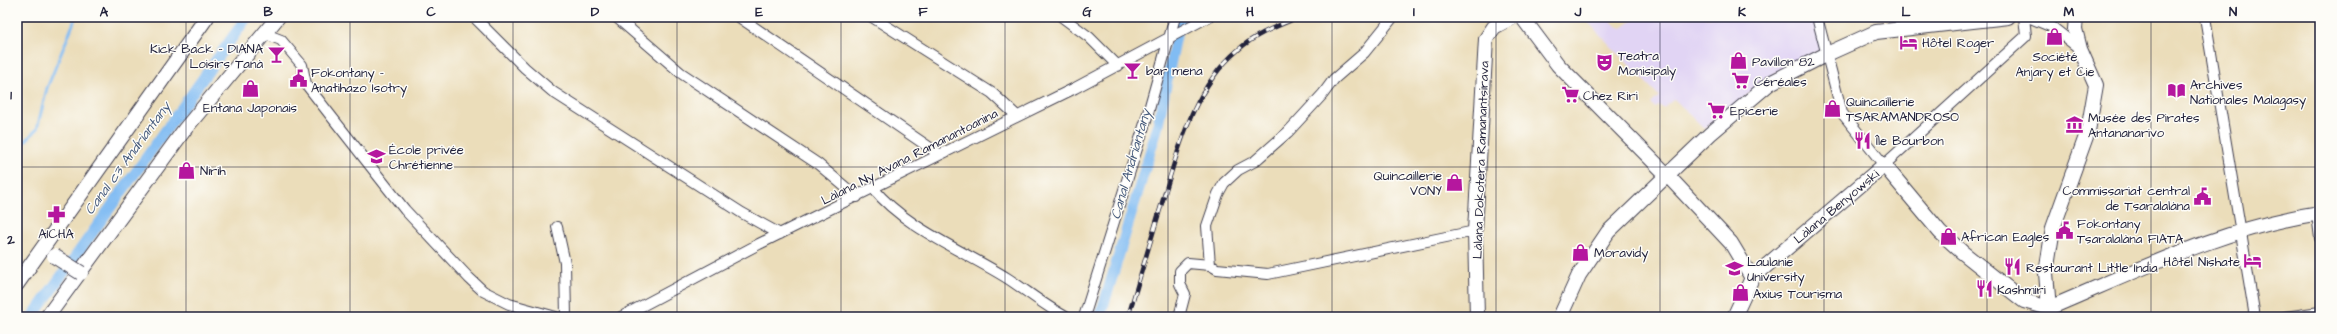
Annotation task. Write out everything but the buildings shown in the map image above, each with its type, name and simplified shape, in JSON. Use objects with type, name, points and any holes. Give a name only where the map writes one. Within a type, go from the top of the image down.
[{"type":"street","points":[[17,284],[207,17]]},
{"type":"street","points":[[47,317],[185,129],[263,33],[278,17]]},
{"type":"street","points":[[474,17],[525,68],[553,92],[742,213],[780,234]]},
{"type":"street","points":[[616,17],[681,73],[818,164],[857,197]]},
{"type":"street","points":[[739,17],[940,154]]},
{"type":"street","points":[[872,17],[992,93],[1017,116]]},
{"type":"street","points":[[1062,17],[1089,37],[1118,66]]},
{"type":"street","points":[[1084,317],[1171,37],[1175,17]]},
{"type":"street","name":"Làlana Ny Avana Ramanantoanina","points":[[621,317],[780,234],[1118,66],[1208,17]]},
{"type":"street","points":[[1210,265],[1207,226],[1224,183],[1238,170],[1255,161],[1288,132],[1323,94],[1334,78],[1364,53],[1393,17]]},
{"type":"street","name":"Làlana Dokotera Ramanantsirava","points":[[1477,317],[1475,231],[1486,39],[1494,27],[1513,17]]},
{"type":"street","points":[[1522,17],[1558,65],[1668,176],[1731,243],[1752,278],[1734,317]]},
{"type":"street","points":[[1817,17],[1842,113],[1940,232],[1962,252],[2024,301],[2051,313],[2202,244],[2239,232],[2318,213],[2320,238]]},
{"type":"street","points":[[1560,317],[1579,275],[1608,232],[1710,134],[1766,86],[1827,54],[1876,32],[2008,17]]},
{"type":"street","points":[[1884,165],[2026,36],[2024,17]]},
{"type":"street","points":[[2028,17],[2052,27],[2080,49]]},
{"type":"street","points":[[2051,313],[2046,273],[2053,228],[2088,131],[2096,85],[2080,49],[2075,28],[2076,17]]},
{"type":"street","points":[[2205,17],[2239,232],[2255,317]]},
{"type":"street","points":[[263,33],[281,40],[302,65],[306,84],[404,210],[469,278],[483,291],[509,304],[556,317]]},
{"type":"street","name":"Làlana Benyowski","points":[[1752,278],[1884,165]]},
{"type":"street","points":[[873,188],[882,199],[905,217],[1007,278],[1048,307],[1066,317]]},
{"type":"street","points":[[558,227],[565,263],[566,317]]},
{"type":"street","points":[[1179,317],[1185,294],[1180,284],[1180,271],[1188,263],[1210,265],[1217,269],[1268,274],[1475,231]]},
{"type":"street","points":[[36,258],[54,256],[76,278]]},
{"type":"street","points":[[2285,317],[2320,312]]},
{"type":"shaded area","points":[[1583,17],[1607,17],[1616,26],[1622,28],[1637,17],[1816,17],[1824,48],[1779,70],[1705,129],[1674,99],[1665,107],[1662,108],[1659,105],[1655,108],[1651,104],[1659,96]]},
{"type":"waterway","points":[[17,150],[37,129],[47,88],[76,17]]},
{"type":"waterway","name":"Canal c3 Andriantany","points":[[32,317],[247,17]]},
{"type":"waterway","name":"Canal Andriantany","points":[[1100,317],[1157,129],[1180,17]]},
{"type":"railway","points":[[1128,317],[1174,164],[1198,102],[1209,83],[1222,66],[1245,44],[1259,35],[1299,17]]},
{"type":"place","name":"Société Anjary et Cie","points":[[2055,37]]},
{"type":"place","name":"Hôtel Roger","points":[[1909,42]]},
{"type":"place","name":"Kick Back - DIANA Loisirs Tanà","points":[[276,55]]},
{"type":"place","name":"Pavillon 82","points":[[1739,61]]},
{"type":"place","name":"Teatra Monisipaly","points":[[1605,62]]},
{"type":"place","name":"bar mena","points":[[1133,70]]},
{"type":"place","name":"Fokontany - Anatihazo Isotry","points":[[298,79]]},
{"type":"place","name":"Céréales","points":[[1741,81]]},
{"type":"place","name":"Entana Japonais","points":[[250,88]]},
{"type":"place","name":"Archives Nationales Malagasy","points":[[2177,91]]},
{"type":"place","name":"Chez Riri","points":[[1570,95]]},
{"type":"place","name":"Quincaillerie TSARAMANDROSO","points":[[1833,108]]},
{"type":"place","name":"Epicerie","points":[[1717,110]]},
{"type":"place","name":"Musée des Pirates Antananarivo","points":[[2075,124]]},
{"type":"place","name":"Île Bourbon","points":[[1863,140]]},
{"type":"place","name":"École privée Chrétienne","points":[[376,156]]},
{"type":"place","name":"Nirih","points":[[187,170]]},
{"type":"place","name":"Quincaillerie VONY","points":[[1455,182]]},
{"type":"place","name":"Commissariat central de Tsaralalàna","points":[[2203,197]]},
{"type":"place","name":"AICHA","points":[[56,214]]},
{"type":"place","name":"Fokontany Tsaralalàna FIATA","points":[[2064,230]]},
{"type":"place","name":"African Eagles","points":[[1948,236]]},
{"type":"place","name":"Moravidy","points":[[1581,252]]},
{"type":"place","name":"Hôtel Nishate","points":[[2253,261]]},
{"type":"place","name":"Restaurant Little India","points":[[2013,267]]},
{"type":"place","name":"Laulanie University","points":[[1734,268]]},
{"type":"place","name":"Kashmiri","points":[[1984,289]]},
{"type":"place","name":"Axius Tourisma","points":[[1740,293]]}]
